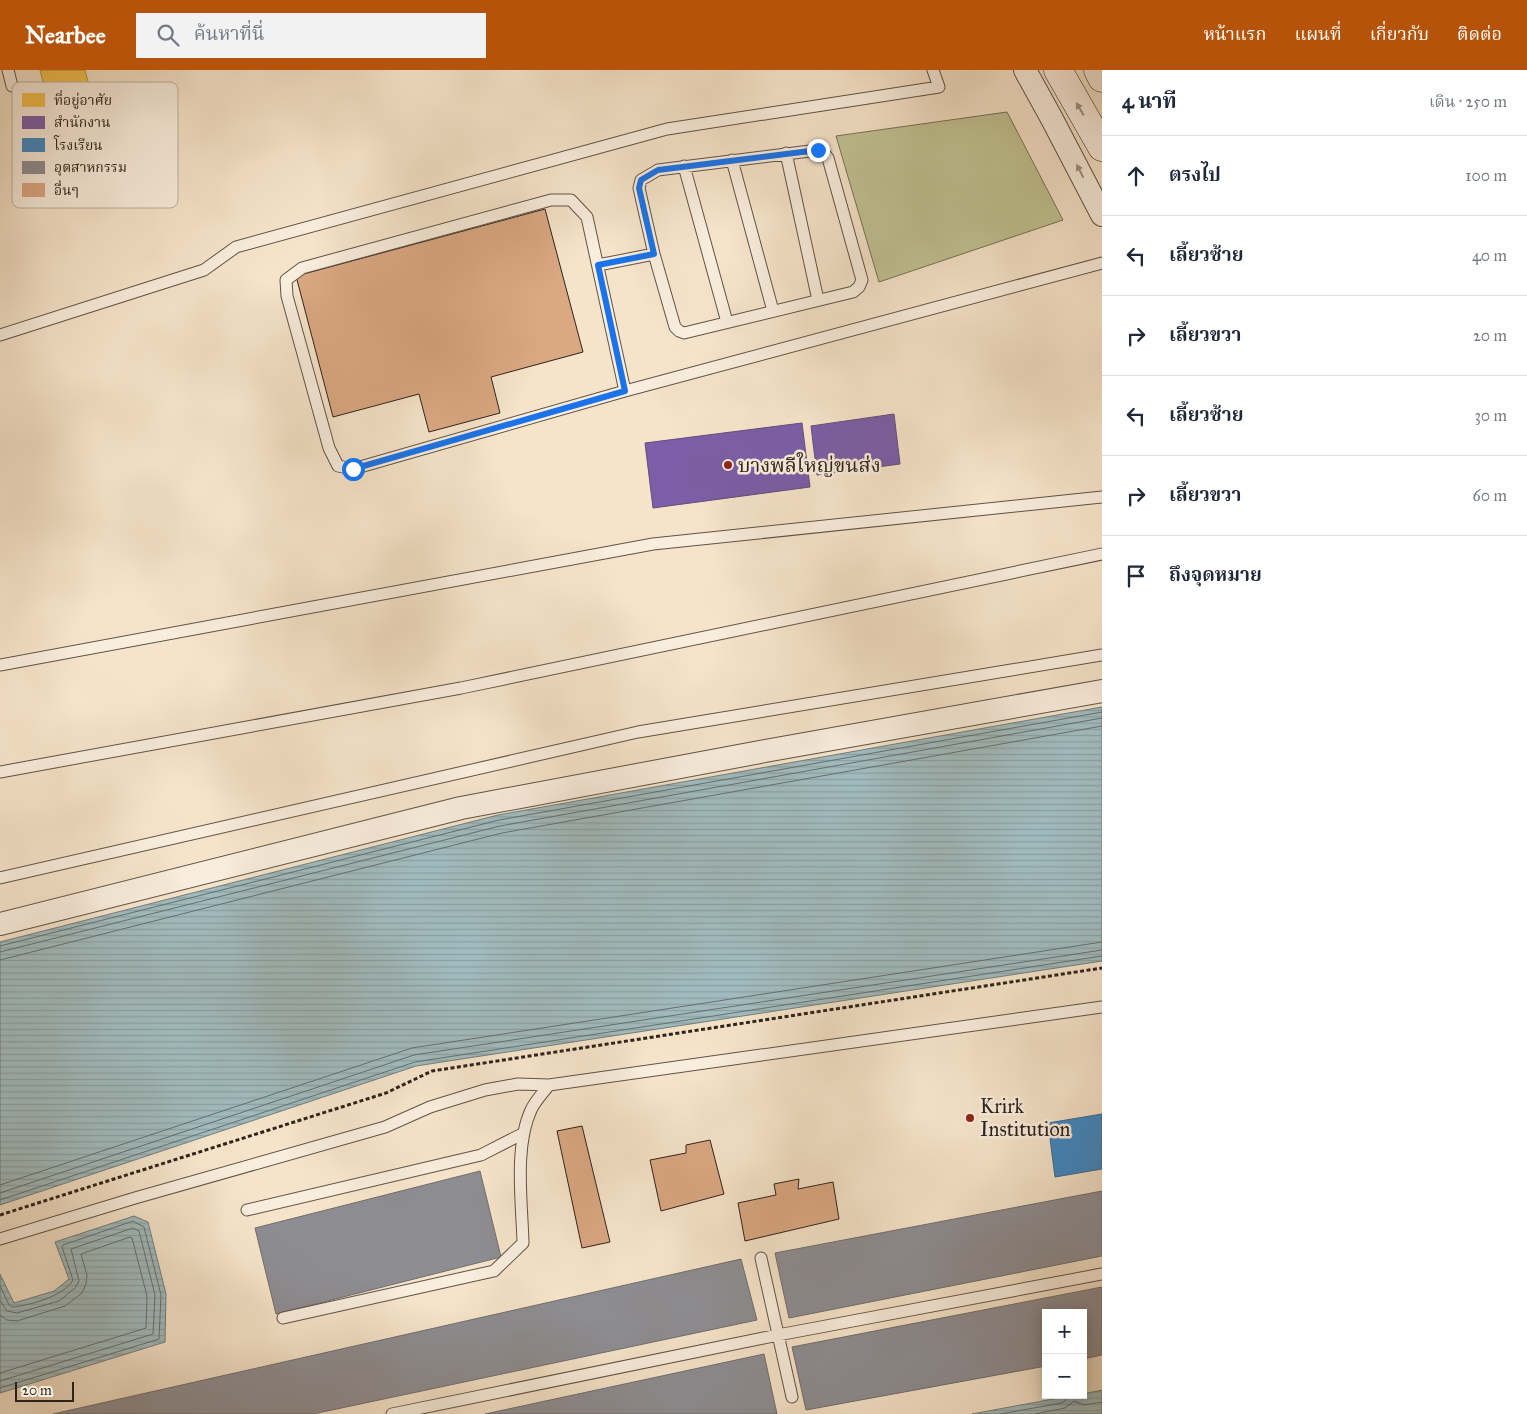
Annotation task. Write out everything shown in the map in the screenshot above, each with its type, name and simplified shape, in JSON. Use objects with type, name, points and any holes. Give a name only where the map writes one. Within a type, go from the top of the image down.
[{"type":"main road","points":[[1058,70],[1102,148]]},
{"type":"main road","points":[[1098,70],[1102,78]]},
{"type":"street","points":[[1025,70],[1102,215]]},
{"type":"street","points":[[0,924],[461,808],[1102,691]]},
{"type":"lane","points":[[8,70],[12,86]]},
{"type":"lane","points":[[0,336],[204,270],[236,247],[667,129],[939,87],[933,70]]},
{"type":"lane","points":[[818,150],[824,152],[828,158],[862,280],[859,287],[853,292],[684,333],[679,331],[676,327],[654,254],[639,188],[641,180],[658,170],[786,153],[818,150]]},
{"type":"lane","points":[[786,153],[818,300]]},
{"type":"lane","points":[[732,160],[772,311]]},
{"type":"lane","points":[[684,166],[727,322]]},
{"type":"lane","points":[[625,391],[587,216],[571,200],[551,200],[302,268],[286,280],[287,296],[329,448],[338,466],[353,469],[625,391],[1102,264]]},
{"type":"lane","points":[[598,265],[654,254]]},
{"type":"lane","points":[[0,665],[653,544],[1102,497]]},
{"type":"lane","points":[[0,772],[461,688],[1102,554]]},
{"type":"lane","points":[[0,878],[638,732],[1102,655]]},
{"type":"lane","points":[[0,1239],[135,1198],[385,1127],[430,1107],[486,1090],[518,1084],[549,1085],[1102,1007]]},
{"type":"lane","points":[[282,1318],[494,1271],[523,1242],[521,1153],[524,1133],[531,1110],[549,1085]]},
{"type":"lane","points":[[247,1210],[481,1155],[524,1133]]},
{"type":"lane","points":[[761,1258],[792,1397]]},
{"type":"lane","points":[[392,1414],[778,1336],[1102,1274]]},
{"type":"green space","points":[[1007,112],[1063,220],[879,282],[836,136]]},
{"type":"water","points":[[1102,707],[1102,961],[416,1066],[0,1205],[0,942],[498,815]]},
{"type":"water","points":[[134,1216],[148,1222],[166,1294],[165,1342],[0,1393],[0,1274],[14,1303],[54,1291],[69,1279],[55,1242]]},
{"type":"water","points":[[1102,1390],[1102,1414],[972,1414],[1053,1399],[1087,1399],[1087,1393]]},
{"type":"building: ที่อยู่อาศัย","points":[[40,70],[85,70],[88,82],[43,82]]},
{"type":"building: สำนักงาน","name":"บางพลีใหญ่ขนส่ง","points":[[894,414],[900,464],[817,475],[811,426]]},
{"type":"building: สำนักงาน","name":"บางพลีใหญ่ขนส่ง","points":[[802,423],[810,487],[653,508],[645,443]]},
{"type":"building: โรงเรียน","points":[[1102,1114],[1102,1169],[1055,1177],[1048,1123]]},
{"type":"building: อุตสาหกรรม","points":[[480,1171],[501,1257],[276,1314],[255,1228]]},
{"type":"building: อุตสาหกรรม","points":[[1102,1191],[1102,1256],[789,1318],[775,1253]]},
{"type":"building: อุตสาหกรรม","points":[[741,1259],[757,1320],[313,1414],[53,1414]]},
{"type":"building: อุตสาหกรรม","points":[[1102,1287],[1102,1355],[1087,1358],[1087,1309],[1042,1309],[1042,1367],[806,1410],[792,1347]]},
{"type":"building: อุตสาหกรรม","points":[[764,1354],[777,1414],[485,1414]]},
{"type":"building: อื่นๆ","points":[[545,209],[583,352],[491,377],[500,413],[429,432],[419,394],[333,417],[296,276]]},
{"type":"building: อื่นๆ","points":[[582,1126],[610,1242],[582,1248],[557,1131]]},
{"type":"building: อื่นๆ","points":[[710,1140],[724,1194],[661,1211],[650,1160],[686,1153],[686,1145]]},
{"type":"building: อื่นๆ","points":[[799,1179],[798,1189],[833,1182],[839,1219],[745,1241],[738,1203],[776,1195],[774,1184]]},
{"type":"place","name":"บางพลีใหญ่ขนส่ง","points":[[728,465]]},
{"type":"place","name":"Krirk Institution","points":[[970,1118]]},
{"type":"route","points":[[353,469],[625,391],[598,265],[654,254],[639,188],[641,180],[658,170],[818,150]]}]
